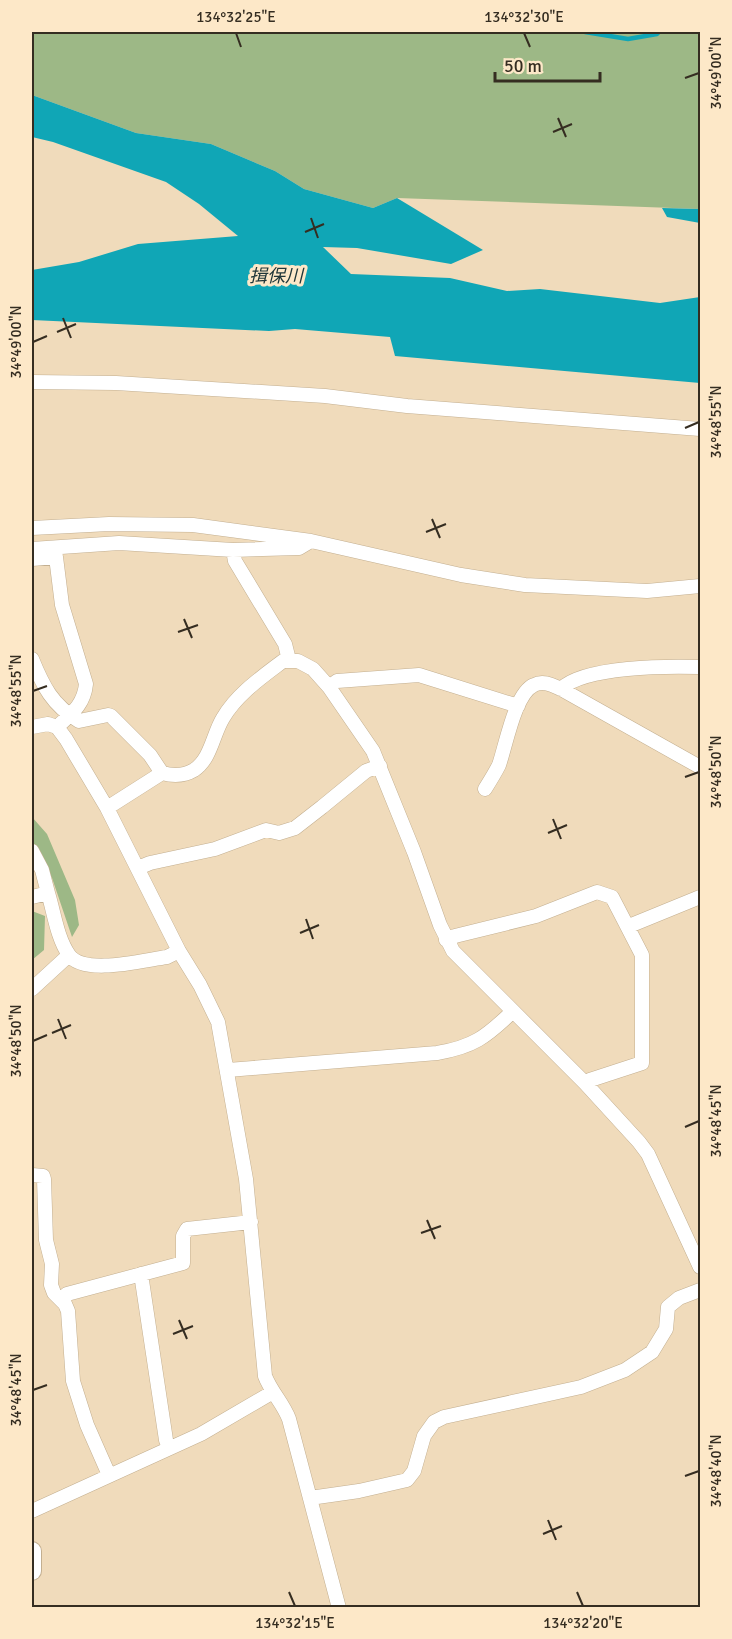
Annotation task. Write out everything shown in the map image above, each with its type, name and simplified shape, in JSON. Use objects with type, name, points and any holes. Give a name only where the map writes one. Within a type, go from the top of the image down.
[{"type":"main road","points":[[32,1551],[32,1571]]},
{"type":"street","points":[[32,382],[116,383],[325,396],[407,406],[700,429]]},
{"type":"street","points":[[32,528],[109,524],[184,525],[310,541],[461,575],[525,585],[647,591],[700,586]]},
{"type":"street","points":[[32,549],[119,543],[233,550],[299,548],[310,541]]},
{"type":"street","points":[[233,550],[235,561],[285,644],[289,660]]},
{"type":"street","points":[[32,559],[56,557],[62,605],[86,684],[85,695],[80,706],[57,728]]},
{"type":"street","points":[[32,659],[45,690],[70,716],[79,721],[111,716],[150,754],[162,773]]},
{"type":"street","points":[[107,808],[162,773],[183,775],[194,770],[207,754],[224,716],[253,684],[283,661],[289,660],[313,669],[373,751],[446,940],[453,951],[585,1083],[639,1142],[648,1154],[700,1267]]},
{"type":"street","points":[[561,689],[573,681],[612,671],[660,665],[700,667]]},
{"type":"street","points":[[328,687],[337,681],[419,675],[518,706]]},
{"type":"street","points":[[485,789],[498,766],[518,706],[526,691],[535,684],[547,683],[561,689],[700,767]]},
{"type":"street","points":[[32,727],[48,724],[57,728],[66,739],[107,808],[179,951],[200,985],[218,1022],[244,1161],[265,1376],[273,1392],[284,1405],[289,1419],[339,1608]]},
{"type":"street","points":[[138,868],[150,863],[215,849],[266,830],[279,833],[295,828],[366,771],[380,766]]},
{"type":"street","points":[[32,850],[42,870],[60,935],[69,955],[75,961],[88,966],[103,966],[167,957],[179,951]]},
{"type":"street","points":[[446,940],[536,916],[597,892],[612,897],[642,954],[642,1064],[585,1083]]},
{"type":"street","points":[[32,897],[48,893]]},
{"type":"street","points":[[628,926],[700,897]]},
{"type":"street","points":[[32,989],[69,955]]},
{"type":"street","points":[[228,1070],[456,1050],[488,1035],[512,1012]]},
{"type":"street","points":[[32,1176],[43,1176],[45,1179],[46,1240],[52,1264],[51,1285],[54,1293],[65,1304],[68,1311],[73,1381],[87,1425],[109,1475]]},
{"type":"street","points":[[61,1299],[67,1294],[183,1263],[183,1236],[187,1229],[251,1222]]},
{"type":"street","points":[[141,1274],[169,1448]]},
{"type":"street","points":[[310,1498],[359,1491],[407,1480],[414,1470],[424,1436],[434,1422],[581,1387],[625,1370],[651,1352],[666,1329],[668,1307],[679,1298],[700,1290]]},
{"type":"street","points":[[32,1511],[221,1424],[273,1392]]},
{"type":"green space","points":[[32,32],[700,32],[700,209],[397,198],[373,208],[304,189],[275,171],[211,144],[136,133],[32,95]]},
{"type":"green space","points":[[32,817],[47,834],[75,900],[79,925],[72,937],[52,878],[32,842]]},
{"type":"green space","points":[[32,911],[45,916],[44,950],[32,960]]},
{"type":"water","name":"揖保川","points":[[32,95],[136,133],[211,144],[275,171],[304,189],[373,208],[397,198],[483,250],[451,264],[357,248],[323,247],[351,274],[450,278],[507,291],[540,289],[660,303],[700,297],[700,383],[395,356],[390,337],[295,329],[269,331],[32,320],[32,270],[79,262],[138,244],[238,236],[199,204],[166,182],[53,142],[32,137]]},
{"type":"water","points":[[662,208],[700,209],[700,223],[667,217]]},
{"type":"waterway","points":[[585,32],[628,39],[659,32]]}]
